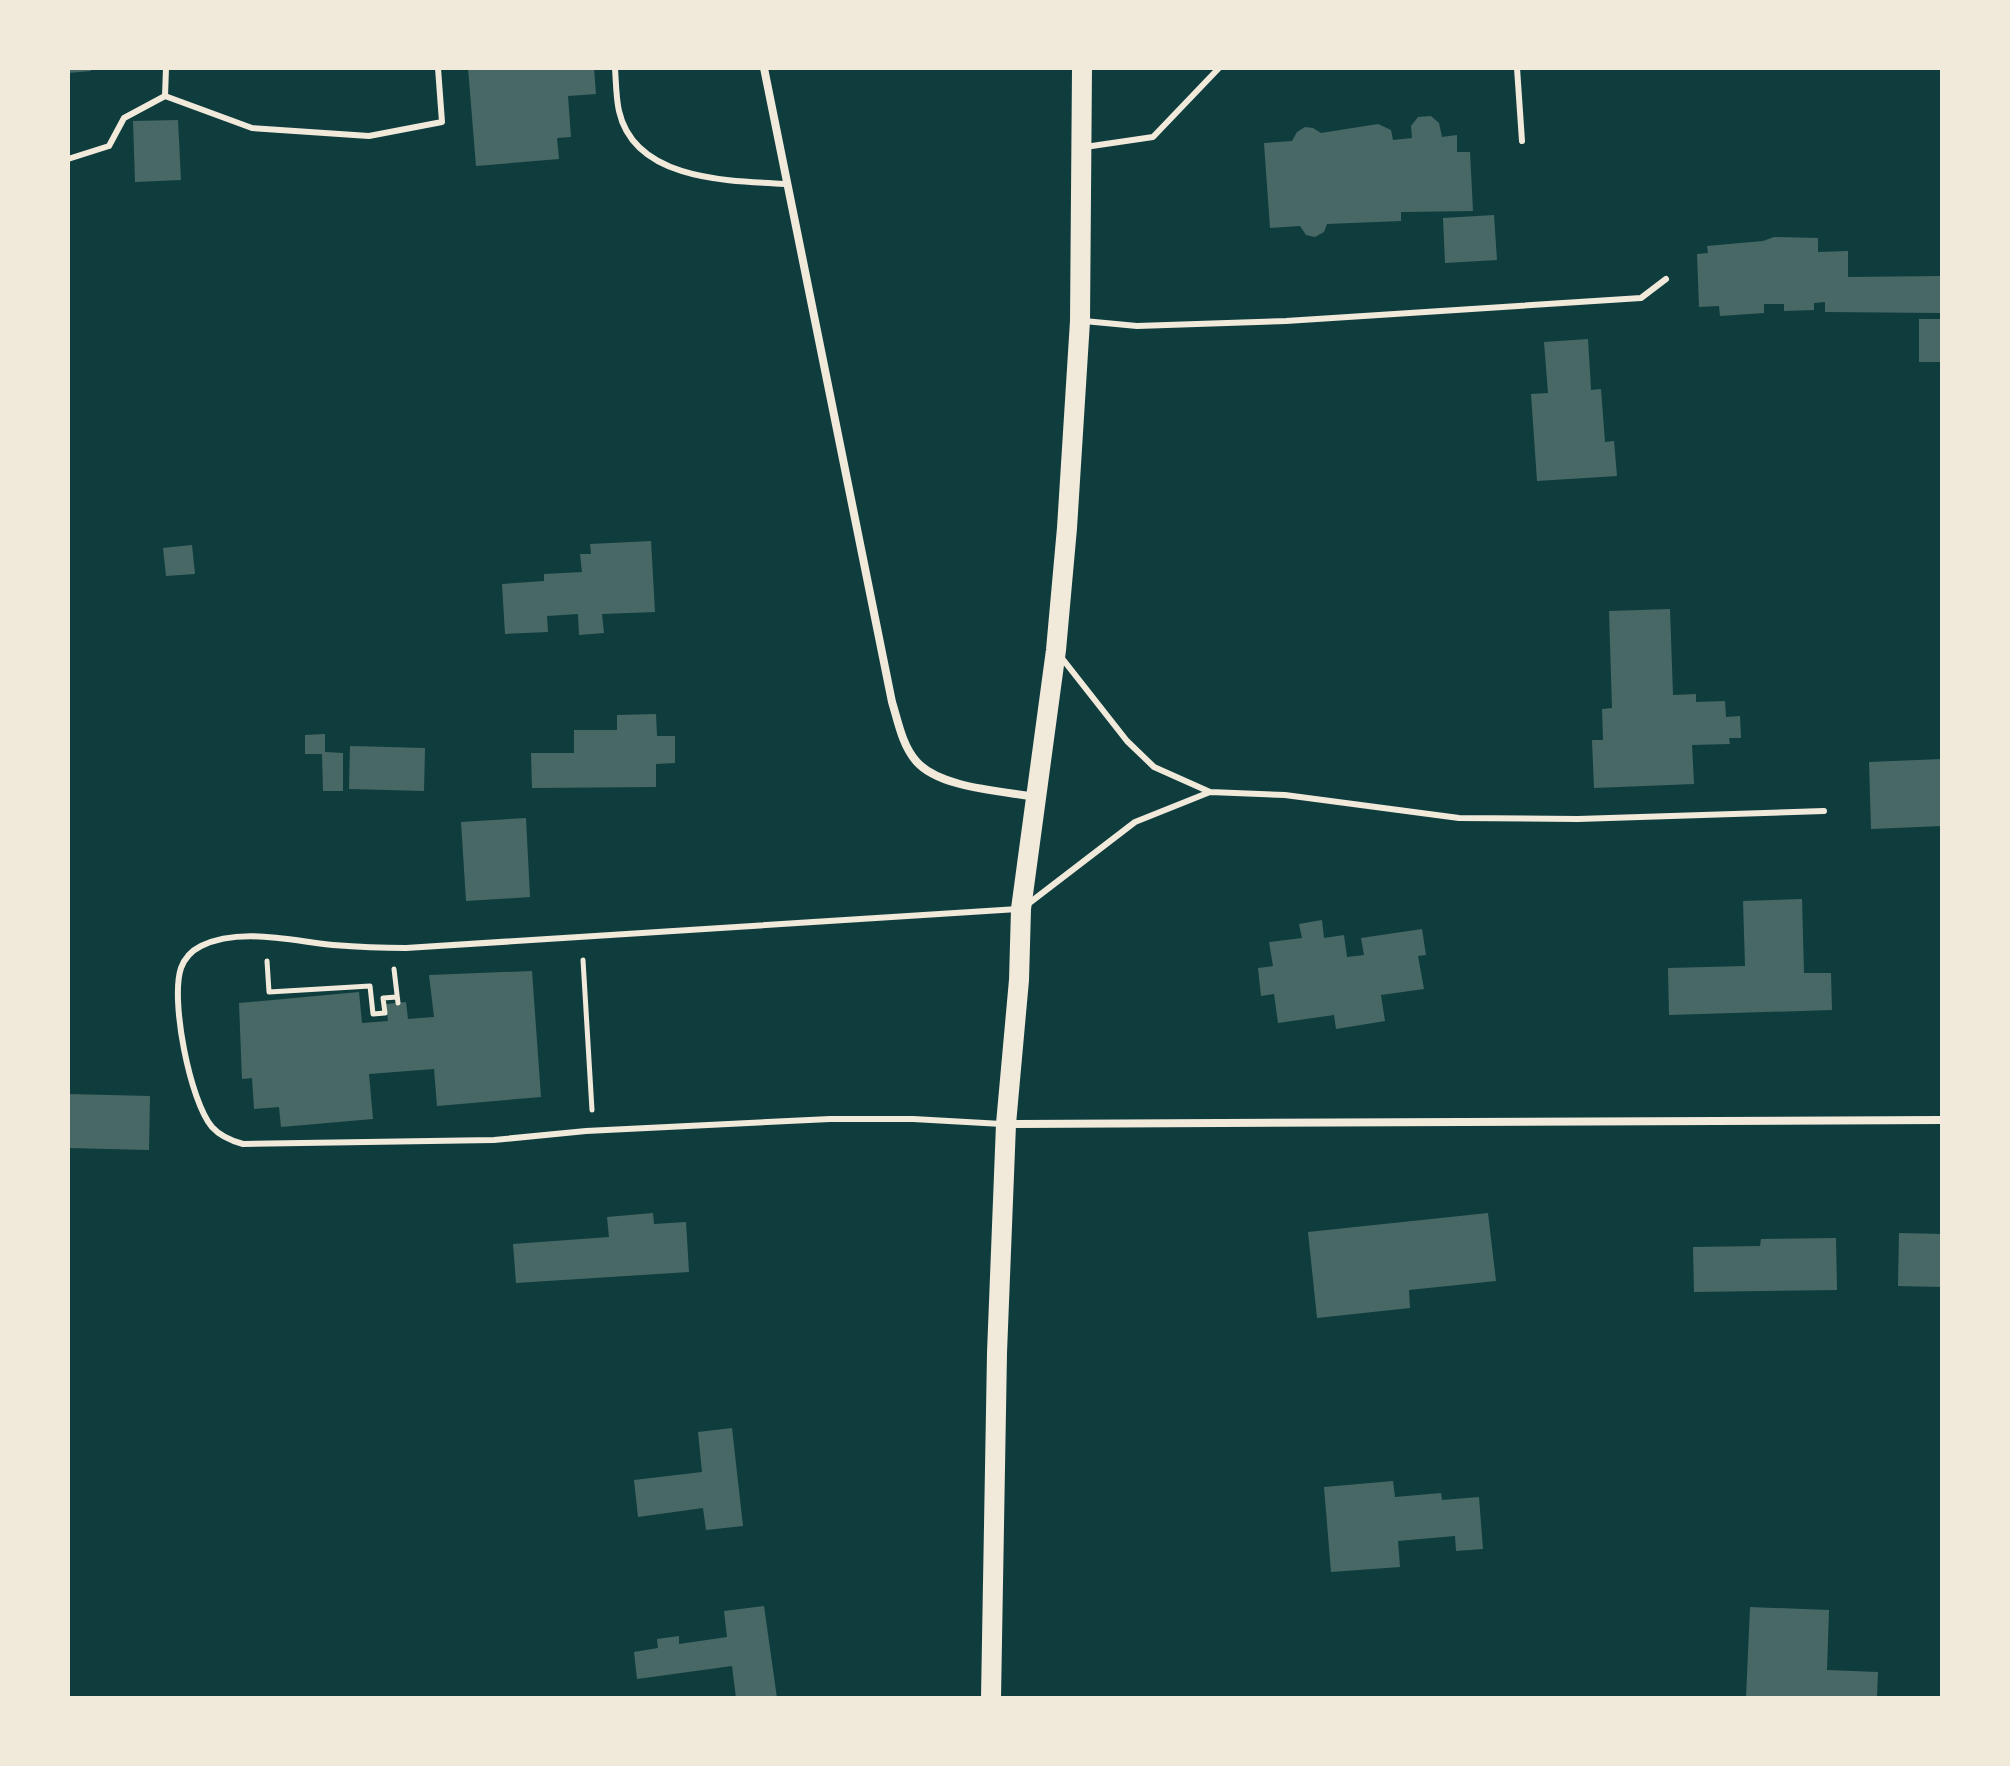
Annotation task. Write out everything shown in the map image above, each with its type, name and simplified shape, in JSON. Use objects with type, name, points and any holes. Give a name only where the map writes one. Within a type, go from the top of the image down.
[{"type":"main road","points":[[991,1698],[997,1353],[1006,1124],[1019,980],[1021,909],[1056,650],[1067,528],[1080,321],[1082,68]]},
{"type":"street","points":[[764,68],[892,702],[903,738],[916,761],[936,776],[988,790],[1036,797]]},
{"type":"street","points":[[1006,1124],[1942,1120]]},
{"type":"lane","points":[[165,96],[166,68]]},
{"type":"lane","points":[[68,159],[109,146],[124,118],[165,96],[252,128],[369,136],[442,122],[438,68]]},
{"type":"lane","points":[[615,68],[619,113],[628,133],[643,151],[662,164],[722,181],[788,184]]},
{"type":"lane","points":[[1080,148],[1153,137],[1219,68]]},
{"type":"lane","points":[[1517,68],[1522,141]]},
{"type":"lane","points":[[1080,321],[1137,326],[1286,321],[1641,298],[1666,279]]},
{"type":"lane","points":[[1056,650],[1080,685],[1127,741],[1154,767],[1210,792],[1285,795],[1459,818],[1578,819],[1824,811]]},
{"type":"lane","points":[[1006,1124],[830,1119],[586,1131],[494,1140],[243,1144],[226,1138],[211,1126],[196,1096],[180,1019],[180,971],[193,950],[233,937],[406,948],[1021,909],[1135,822],[1210,792]]},
{"type":"path","points":[[583,950],[592,1111]]},
{"type":"path","points":[[267,961],[269,992],[370,986],[373,1014],[385,1013],[383,998],[398,1000],[394,968]]},
{"type":"building","points":[[68,68],[91,68],[91,71],[68,73]]},
{"type":"building","points":[[468,68],[594,68],[596,94],[568,96],[571,137],[557,138],[559,159],[476,166]]},
{"type":"building","points":[[1431,116],[1439,123],[1442,137],[1457,135],[1457,152],[1470,152],[1473,211],[1401,212],[1401,221],[1327,224],[1324,232],[1315,237],[1306,235],[1300,226],[1270,228],[1264,143],[1292,141],[1297,132],[1305,127],[1321,133],[1378,124],[1391,130],[1393,140],[1412,138],[1411,126],[1418,117]]},
{"type":"building","points":[[178,120],[181,180],[135,182],[133,121]]},
{"type":"building","points":[[1494,215],[1497,260],[1445,263],[1443,218]]},
{"type":"building","points":[[1774,237],[1818,238],[1818,252],[1848,251],[1848,277],[1942,276],[1942,313],[1825,312],[1825,302],[1814,303],[1814,310],[1784,311],[1784,304],[1764,304],[1764,313],[1720,316],[1719,306],[1699,307],[1697,254],[1708,253],[1707,246],[1763,241]]},
{"type":"building","points":[[1919,319],[1942,319],[1942,362],[1919,362]]},
{"type":"building","points":[[1588,339],[1591,390],[1601,389],[1605,442],[1614,441],[1617,476],[1537,481],[1531,394],[1548,393],[1544,342]]},
{"type":"building","points":[[651,541],[655,612],[602,614],[604,633],[579,635],[578,614],[547,616],[548,632],[505,634],[502,584],[544,581],[544,574],[582,572],[580,554],[591,554],[590,544]]},
{"type":"building","points":[[192,545],[195,574],[166,576],[163,548]]},
{"type":"building","points":[[1670,609],[1673,695],[1696,694],[1696,702],[1725,701],[1726,717],[1740,716],[1741,738],[1729,738],[1730,744],[1692,745],[1694,784],[1594,788],[1592,740],[1603,740],[1602,709],[1612,708],[1609,611]]},
{"type":"building","points":[[656,714],[657,736],[675,736],[675,763],[656,764],[656,787],[532,788],[531,753],[574,753],[574,730],[617,730],[617,715]]},
{"type":"building","points":[[325,734],[325,752],[343,753],[343,791],[323,791],[322,754],[305,754],[305,735]]},
{"type":"building","points":[[350,746],[425,748],[424,791],[349,789]]},
{"type":"building","points":[[1942,759],[1942,826],[1871,829],[1869,762]]},
{"type":"building","points":[[526,818],[530,897],[466,901],[461,822]]},
{"type":"building","points":[[1802,899],[1804,973],[1831,973],[1832,1010],[1669,1015],[1668,968],[1745,966],[1743,901]]},
{"type":"building","points":[[1322,920],[1324,938],[1344,935],[1347,957],[1364,955],[1361,938],[1422,929],[1426,955],[1418,956],[1424,989],[1381,995],[1385,1021],[1336,1029],[1334,1015],[1278,1023],[1274,994],[1261,996],[1258,968],[1273,966],[1269,942],[1302,938],[1299,924]]},
{"type":"building","points":[[532,971],[541,1097],[437,1106],[434,1069],[369,1074],[373,1119],[281,1127],[279,1107],[254,1109],[252,1078],[242,1079],[239,1003],[359,992],[362,1023],[388,1021],[386,1004],[406,1002],[408,1019],[434,1017],[429,975]]},
{"type":"building","points":[[68,1094],[150,1096],[149,1150],[68,1148]]},
{"type":"building","points":[[653,1213],[654,1224],[686,1222],[689,1272],[516,1283],[513,1244],[609,1237],[607,1217]]},
{"type":"building","points":[[1488,1213],[1496,1281],[1409,1290],[1410,1308],[1317,1318],[1308,1232]]},
{"type":"building","points":[[1899,1233],[1942,1234],[1942,1287],[1898,1286]]},
{"type":"building","points":[[1836,1238],[1837,1290],[1694,1292],[1693,1247],[1760,1246],[1761,1239]]},
{"type":"building","points":[[732,1428],[743,1526],[706,1530],[703,1508],[638,1517],[634,1480],[702,1472],[698,1432]]},
{"type":"building","points":[[1393,1481],[1395,1497],[1441,1493],[1442,1500],[1479,1497],[1483,1549],[1456,1551],[1455,1536],[1398,1541],[1400,1567],[1331,1572],[1324,1487]]},
{"type":"building","points":[[764,1606],[777,1698],[736,1698],[732,1666],[637,1679],[634,1652],[658,1648],[657,1639],[679,1636],[679,1644],[727,1637],[724,1611]]},
{"type":"building","points":[[1750,1607],[1829,1610],[1827,1670],[1878,1672],[1877,1698],[1746,1698]]}]
